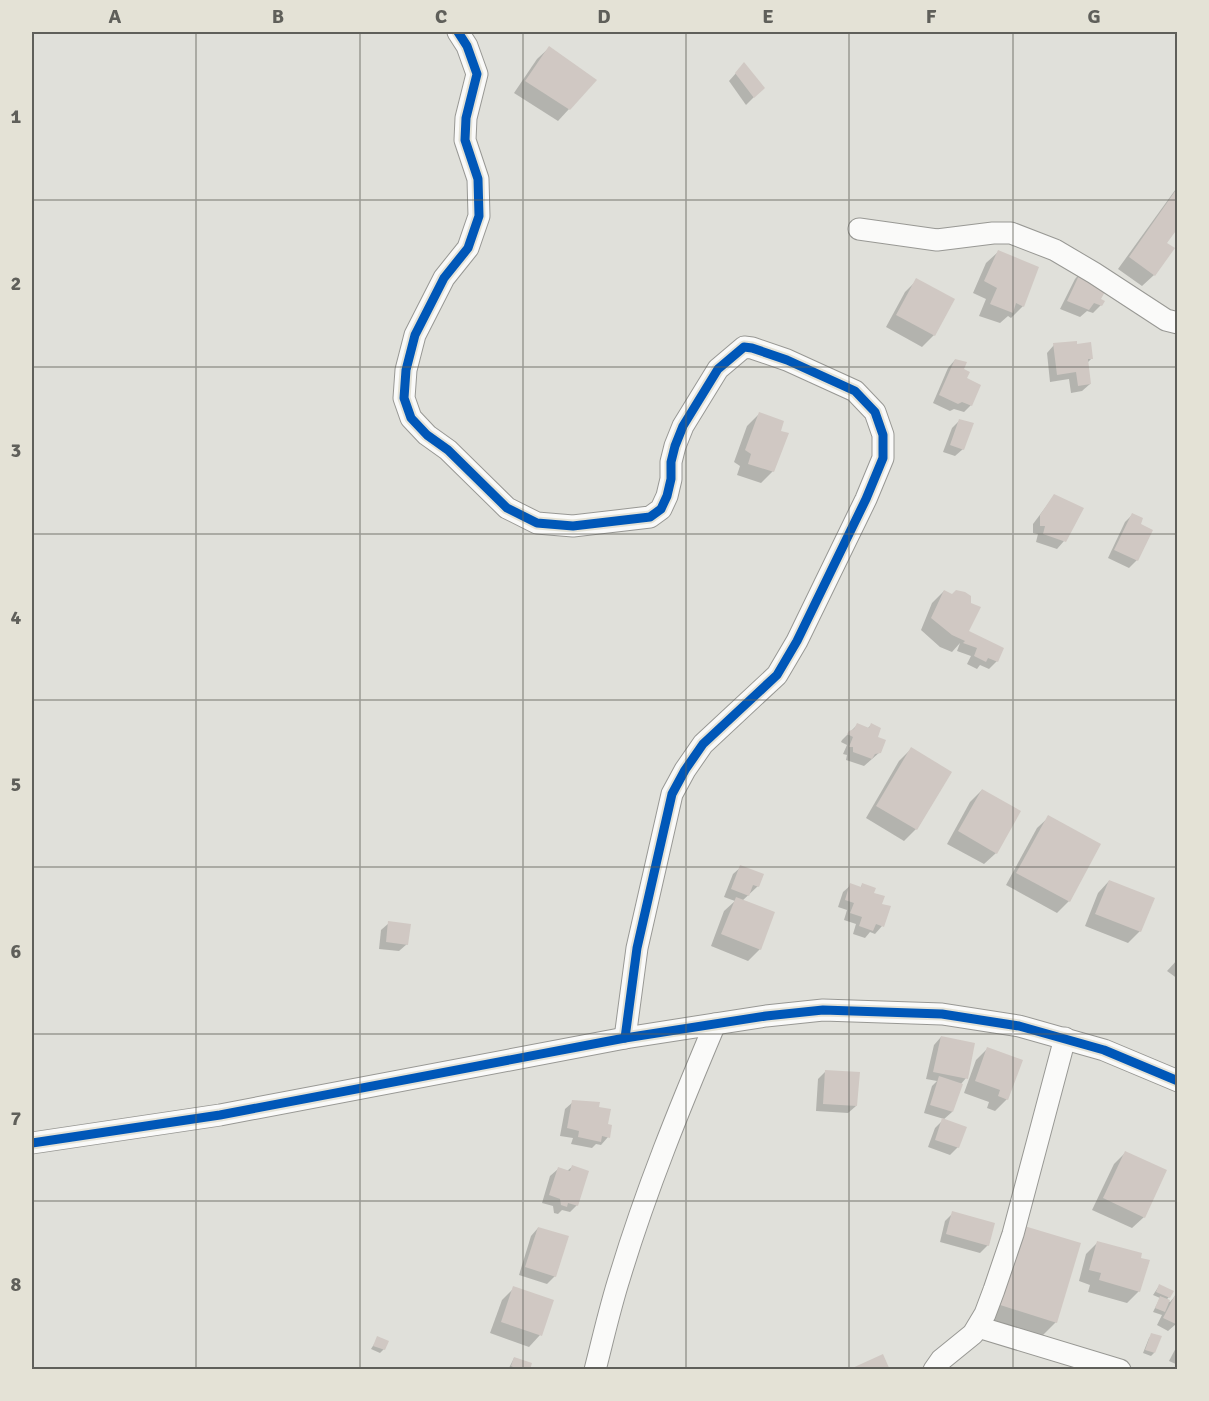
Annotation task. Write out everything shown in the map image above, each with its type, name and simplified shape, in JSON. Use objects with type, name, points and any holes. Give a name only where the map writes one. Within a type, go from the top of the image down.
[{"type":"street","points":[[459,32],[467,46],[477,74],[466,118],[465,140],[478,179],[479,216],[468,248],[444,278],[415,335],[406,370],[404,398],[411,418],[426,435],[448,450],[507,507],[537,523],[573,526],[650,517],[661,509],[667,496],[675,446],[682,426],[718,369],[744,347],[786,360],[855,392],[875,412],[883,435],[883,458],[866,499],[797,641],[777,675],[704,744],[685,770],[672,795],[637,948],[625,1038]]},
{"type":"street","points":[[859,229],[937,240],[1011,233],[1054,250],[1166,320],[1178,323]]},
{"type":"street","points":[[32,1143],[220,1115],[625,1038],[823,1010],[894,1011],[976,1018],[1065,1038],[1104,1050],[1178,1081]]},
{"type":"street","points":[[595,1370],[619,1277],[650,1186],[715,1024]]},
{"type":"street","points":[[934,1370],[941,1360],[973,1334],[994,1290],[1013,1234],[1065,1038]]},
{"type":"street","points":[[978,1327],[1120,1370]]},
{"type":"building","points":[[549,46],[597,80],[570,110],[525,81]]},
{"type":"building","points":[[744,62],[765,88],[754,98],[735,73]]},
{"type":"building","points":[[1178,187],[1178,228],[1167,243],[1175,248],[1155,276],[1129,257]]},
{"type":"building","points":[[998,250],[1039,267],[1024,307],[1016,303],[1013,313],[990,304],[997,288],[984,281]]},
{"type":"building","points":[[1082,269],[1107,288],[1101,299],[1105,301],[1102,306],[1094,303],[1089,310],[1067,301]]},
{"type":"building","points":[[916,278],[955,299],[935,336],[896,315]]},
{"type":"building","points":[[1077,341],[1077,344],[1091,342],[1093,359],[1088,359],[1091,384],[1078,386],[1076,372],[1057,375],[1053,343]]},
{"type":"building","points":[[955,359],[967,362],[964,369],[970,372],[967,378],[981,385],[972,406],[962,402],[958,404],[939,395]]},
{"type":"building","points":[[759,412],[784,421],[781,431],[789,433],[774,472],[748,464],[751,454],[745,450]]},
{"type":"building","points":[[959,419],[974,423],[964,450],[950,445]]},
{"type":"building","points":[[1054,494],[1084,508],[1066,542],[1043,534],[1045,526],[1040,526],[1040,515]]},
{"type":"building","points":[[1132,513],[1143,518],[1141,524],[1153,530],[1138,561],[1114,550]]},
{"type":"building","points":[[944,590],[952,594],[956,590],[965,592],[971,596],[971,603],[981,607],[969,631],[1004,648],[998,662],[988,658],[986,662],[974,656],[977,648],[963,643],[965,641],[952,635],[931,618]]},
{"type":"building","points":[[857,723],[869,728],[871,723],[881,728],[878,737],[886,740],[881,753],[875,754],[872,759],[853,752],[853,747],[849,747],[853,737],[847,734],[854,729]]},
{"type":"building","points":[[911,747],[952,772],[917,830],[876,806]]},
{"type":"building","points":[[982,789],[1021,811],[997,854],[958,831]]},
{"type":"building","points":[[1048,815],[1101,844],[1070,902],[1016,873]]},
{"type":"building","points":[[740,865],[764,874],[759,887],[753,885],[749,896],[731,889]]},
{"type":"building","points":[[1109,880],[1155,898],[1141,932],[1095,914]]},
{"type":"building","points":[[850,883],[861,887],[862,883],[876,888],[874,893],[885,896],[882,904],[891,906],[884,927],[876,924],[873,931],[859,926],[862,917],[850,913],[854,903],[845,900]]},
{"type":"building","points":[[736,897],[775,912],[761,950],[721,934]]},
{"type":"building","points":[[388,921],[411,924],[408,945],[386,942]]},
{"type":"building","points":[[941,1036],[975,1043],[968,1079],[933,1072]]},
{"type":"building","points":[[987,1047],[1023,1060],[1008,1100],[998,1096],[1000,1090],[975,1081]]},
{"type":"building","points":[[825,1070],[860,1072],[857,1106],[823,1104]]},
{"type":"building","points":[[939,1076],[963,1084],[953,1112],[930,1105]]},
{"type":"building","points":[[572,1100],[600,1102],[599,1107],[611,1109],[608,1124],[612,1125],[610,1138],[602,1136],[601,1142],[578,1137],[579,1131],[567,1128]]},
{"type":"building","points":[[942,1118],[967,1127],[959,1148],[935,1140]]},
{"type":"building","points":[[1125,1151],[1167,1170],[1145,1218],[1103,1198]]},
{"type":"building","points":[[572,1165],[589,1171],[578,1206],[568,1203],[567,1207],[561,1205],[560,1199],[549,1195],[558,1167],[570,1171]]},
{"type":"building","points":[[952,1211],[995,1223],[989,1246],[946,1234]]},
{"type":"building","points":[[1021,1225],[1081,1243],[1057,1323],[997,1304]]},
{"type":"building","points":[[538,1227],[569,1236],[556,1277],[525,1267]]},
{"type":"building","points":[[1097,1241],[1142,1253],[1141,1258],[1150,1260],[1140,1292],[1099,1280],[1101,1273],[1089,1270]]},
{"type":"building","points":[[1159,1284],[1174,1291],[1170,1298],[1156,1292]]},
{"type":"building","points":[[513,1286],[554,1300],[542,1336],[501,1322]]},
{"type":"building","points":[[1175,1295],[1178,1296],[1178,1325],[1163,1318]]},
{"type":"building","points":[[1160,1296],[1170,1300],[1165,1312],[1155,1308]]},
{"type":"building","points":[[1151,1333],[1162,1336],[1155,1353],[1145,1350]]},
{"type":"building","points":[[377,1336],[389,1341],[385,1350],[373,1346]]},
{"type":"building","points":[[883,1354],[890,1370],[848,1370]]},
{"type":"building","points":[[514,1357],[532,1363],[530,1370],[519,1370],[511,1366]]},
{"type":"cycle path","points":[[458,32],[467,46],[477,74],[466,118],[465,140],[478,179],[479,216],[468,248],[444,278],[415,335],[406,370],[404,398],[411,418],[427,435],[448,450],[507,508],[537,523],[573,526],[650,517],[661,509],[671,479],[671,462],[675,446],[683,426],[718,369],[744,347],[787,360],[855,391],[875,412],[883,435],[883,458],[866,499],[797,641],[777,675],[703,744],[672,794],[637,948],[625,1038]]},
{"type":"cycle path","points":[[32,1143],[220,1115],[625,1038],[766,1016],[823,1010],[942,1014],[1019,1026],[1104,1050],[1178,1081]]}]
